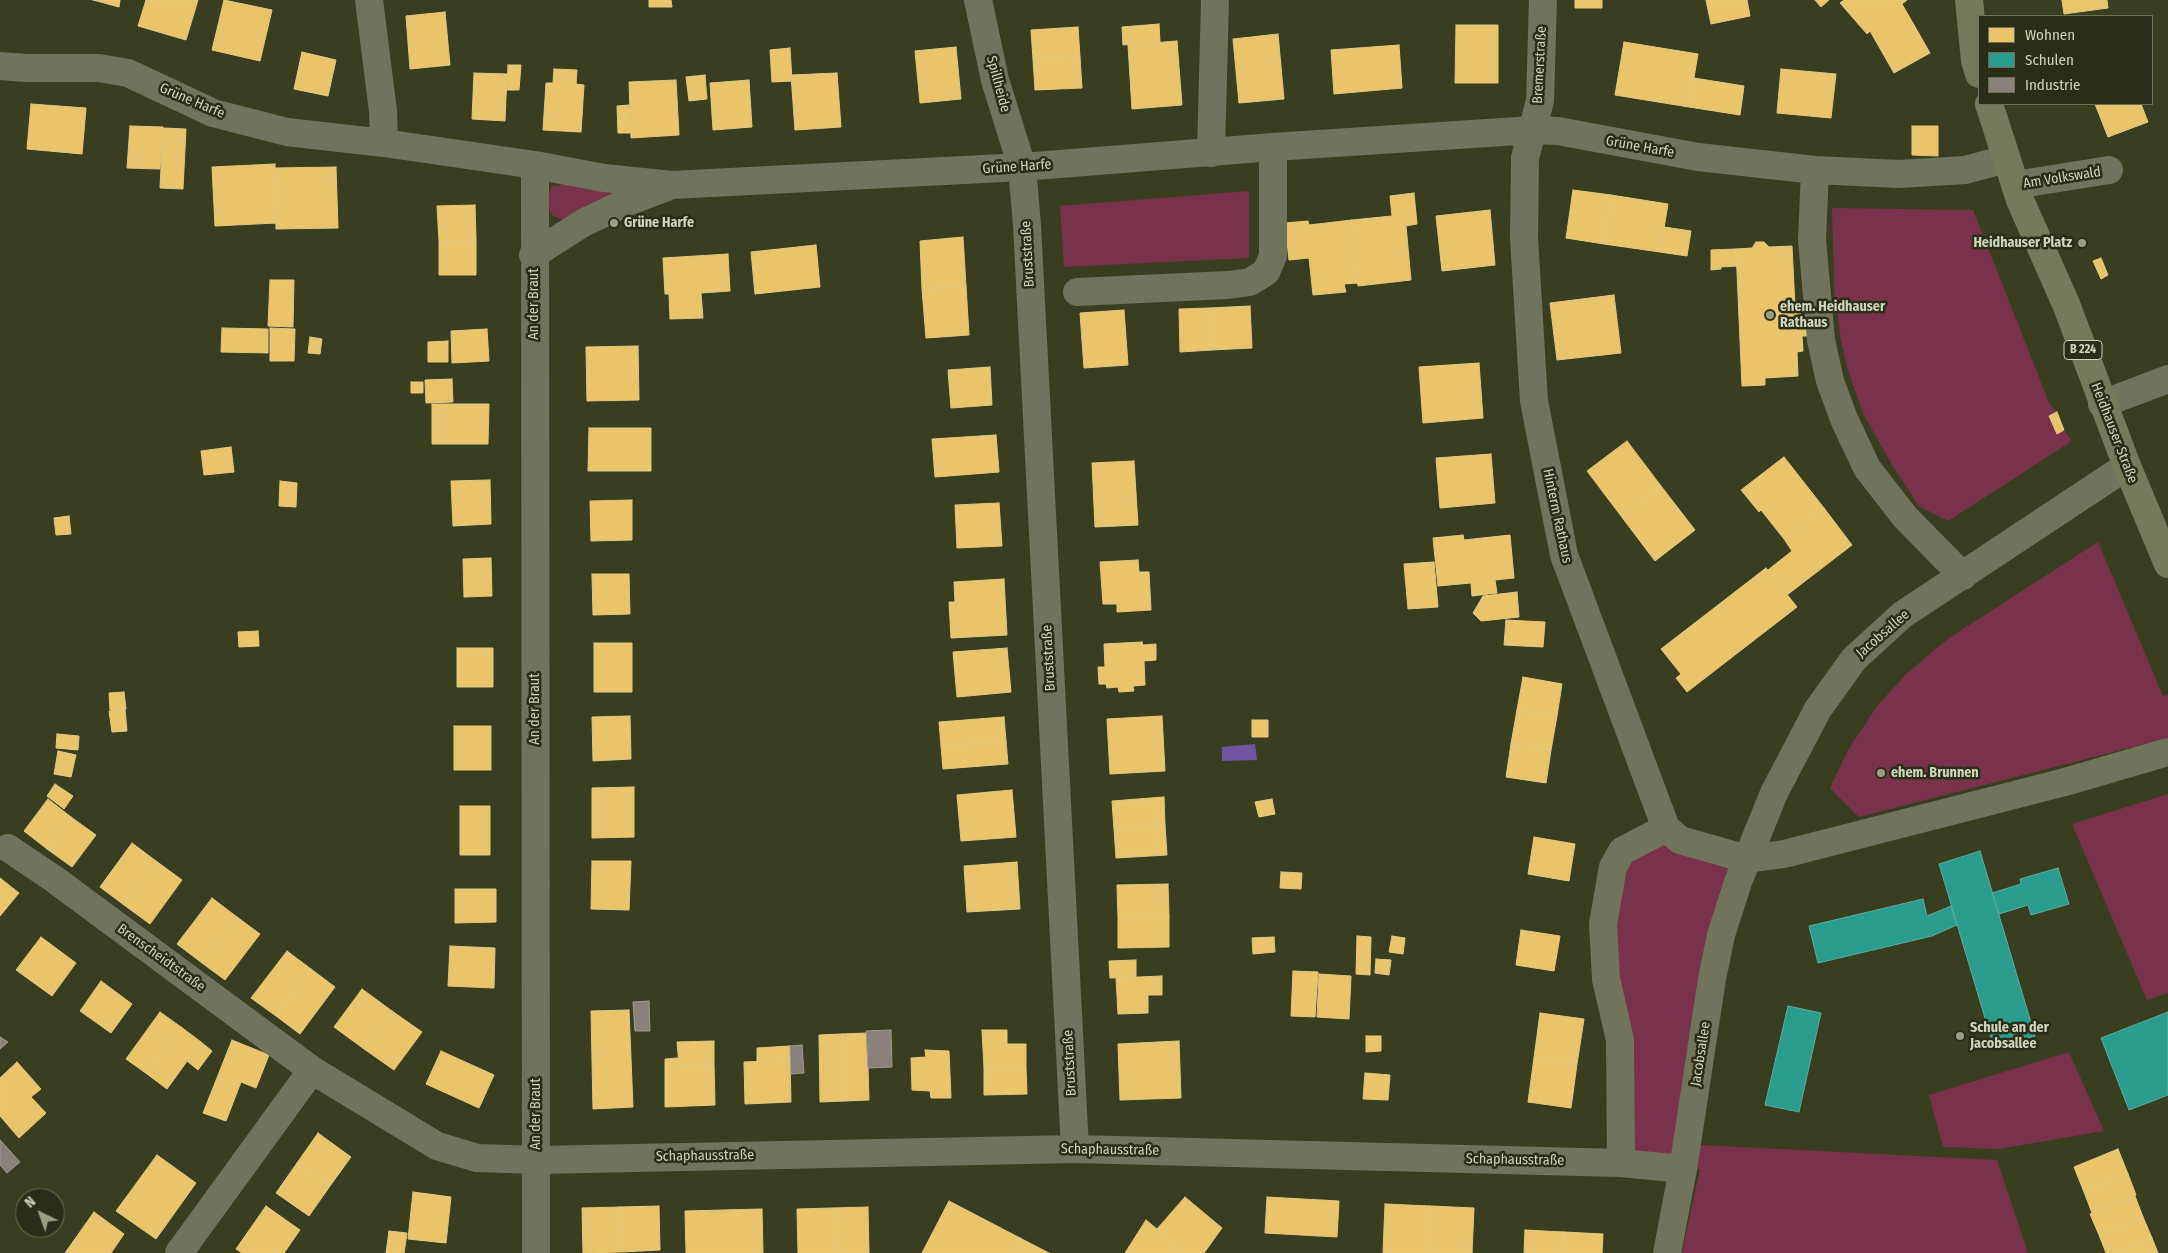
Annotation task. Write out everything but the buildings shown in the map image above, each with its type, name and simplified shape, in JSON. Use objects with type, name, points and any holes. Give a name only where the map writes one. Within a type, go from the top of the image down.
[{"type":"main road","points":[[1969,0],[1975,61],[1978,71]]},
{"type":"main road","name":"Heidhauser Straße","points":[[1989,105],[2015,185],[2066,304],[2102,404],[2168,564]]},
{"type":"street","points":[[369,0],[383,110],[384,143]]},
{"type":"street","name":"Spillheide","points":[[978,0],[995,80],[1022,167]]},
{"type":"street","points":[[1211,152],[1214,0]]},
{"type":"street","name":"Bremerstraße","points":[[1533,130],[1540,101],[1543,0]]},
{"type":"street","name":"Grüne Harfe","points":[[13,67],[99,68],[128,73],[213,113],[287,132],[384,143],[535,165],[604,178],[672,185],[1022,167],[1273,147],[1533,130],[1558,132],[1698,157],[1815,170],[1899,174],[1965,170],[2006,159]]},
{"type":"street","name":"Hinterm Rathaus","points":[[1533,130],[1525,158],[1524,238],[1534,401],[1564,555],[1666,828]]},
{"type":"street","points":[[1076,292],[1228,285],[1250,282],[1266,272],[1273,256],[1273,147]]},
{"type":"street","name":"An der Braut","points":[[535,165],[533,255],[536,1253]]},
{"type":"street","name":"Bruststraße","points":[[1022,167],[1027,225],[1075,1149]]},
{"type":"street","points":[[1815,170],[1812,240],[1821,340],[1830,381],[1844,419],[1867,468],[1905,517],[1963,576]]},
{"type":"street","name":"Am Volkswald","points":[[2015,185],[2109,170]]},
{"type":"street","name":"Grüne Harfe","points":[[533,255],[583,223],[625,203],[672,185]]},
{"type":"street","points":[[2102,404],[2168,379]]},
{"type":"street","name":"Jacobsallee","points":[[1667,1253],[1683,1169],[1719,944],[1747,858],[1774,793],[1818,709],[1854,659],[1902,615],[2127,466]]},
{"type":"street","points":[[1621,1163],[1620,1040],[1606,979],[1603,924],[1613,867],[1622,851],[1666,828],[1680,840],[1747,858],[1784,854],[2065,782],[2168,752]]},
{"type":"street","name":"Brenscheidtstraße","points":[[8,848],[62,885],[312,1070],[437,1146],[477,1158],[536,1160]]},
{"type":"street","points":[[179,1253],[312,1070]]},
{"type":"street","name":"Schaphausstraße","points":[[536,1160],[1075,1149],[1621,1163],[1683,1169]]},
{"type":"shaded area","points":[[575,183],[619,192],[567,222],[552,215],[546,202],[552,186]]},
{"type":"shaded area","points":[[1249,191],[1249,258],[1064,267],[1060,206]]},
{"type":"shaded area","points":[[1832,208],[1973,210],[2050,405],[2057,412],[2064,430],[2072,441],[1948,521],[1919,506],[1889,460],[1863,413],[1848,370],[1841,341],[1834,288]]},
{"type":"shaded area","points":[[2098,542],[2163,696],[2168,695],[2168,738],[1859,817],[1830,788],[1848,750],[1878,705],[1907,673],[1949,638]]},
{"type":"shaded area","points":[[1255,744],[1257,760],[1222,761],[1222,747]]},
{"type":"shaded area","points":[[2168,794],[2168,993],[2147,1000],[2072,824]]},
{"type":"shaded area","points":[[1664,841],[1742,867],[1685,1140],[1701,1145],[1997,1160],[2028,1253],[1682,1253],[1700,1169],[1625,1160],[1609,977],[1624,857]]},
{"type":"shaded area","points":[[2069,1052],[2104,1131],[1999,1149],[1943,1147],[1929,1095]]},
{"type":"place","name":"Grüne Harfe","points":[[614,223]]},
{"type":"place","name":"Heidhauser Platz","points":[[2082,243]]},
{"type":"place","name":"ehem. Heidhauser Rathaus","points":[[1770,315]]},
{"type":"place","name":"ehem. Brunnen","points":[[1881,773]]},
{"type":"place","name":"Schule an der Jacobsallee","points":[[1960,1036]]}]
